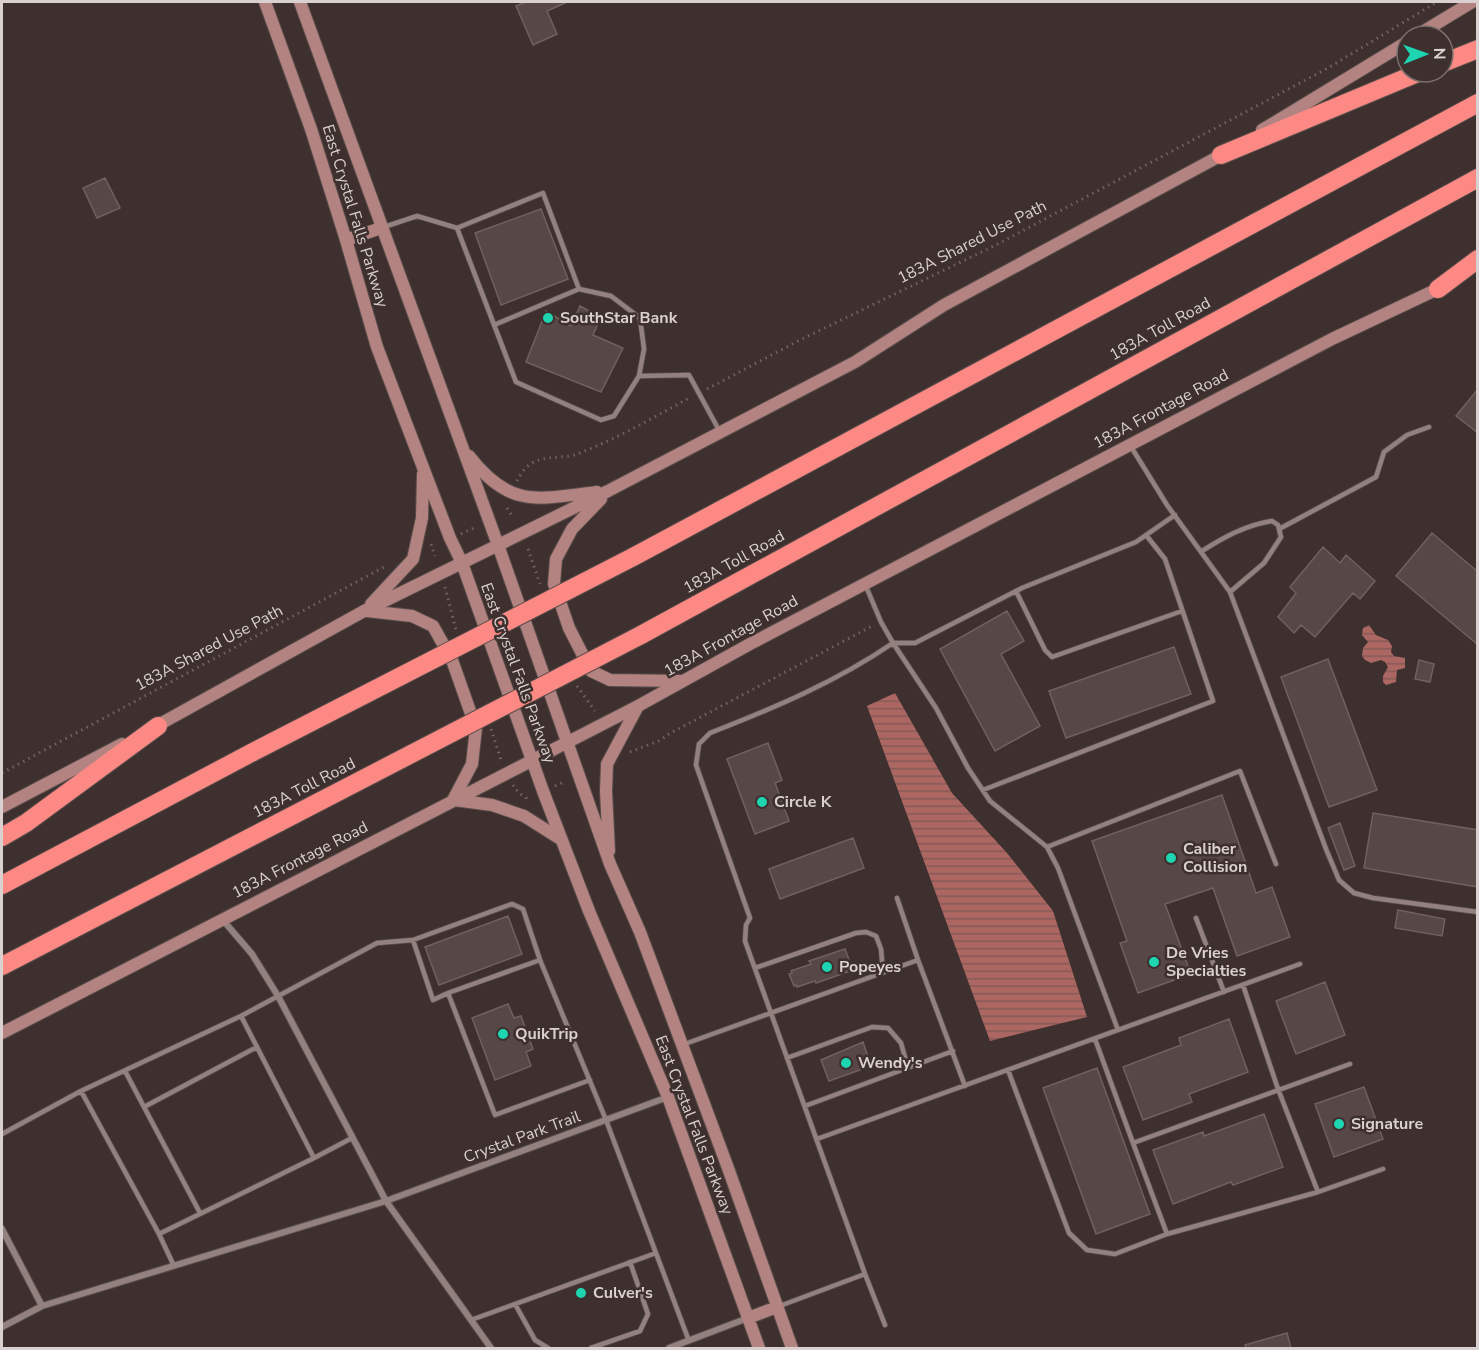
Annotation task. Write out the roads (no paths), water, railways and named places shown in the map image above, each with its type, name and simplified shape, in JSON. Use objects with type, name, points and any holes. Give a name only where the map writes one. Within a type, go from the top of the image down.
[{"type":"highway","points":[[1455,58],[1478,49]]},
{"type":"highway","points":[[1221,155],[1395,82]]},
{"type":"highway","points":[[2,885],[253,752],[633,558],[1478,103]]},
{"type":"highway","name":"183A Toll Road","points":[[2,966],[641,635],[1478,178]]},
{"type":"highway","points":[[1438,289],[1478,259]]},
{"type":"highway","points":[[2,837],[26,823],[158,726]]},
{"type":"main road","name":"East Crystal Falls Parkway","points":[[265,2],[311,129],[377,347],[423,469],[462,563],[562,840],[668,1097],[759,1348]]},
{"type":"main road","name":"East Crystal Falls Parkway","points":[[300,2],[498,545],[610,864],[640,932],[792,1348]]},
{"type":"main road","points":[[1436,24],[1472,2]]},
{"type":"main road","points":[[2,807],[158,726],[363,611],[608,491],[855,362],[944,305],[1221,155],[1395,49]]},
{"type":"main road","points":[[346,240],[381,228]]},
{"type":"main road","name":"183A Frontage Road","points":[[2,1034],[638,706],[1129,444],[1332,339],[1478,270]]},
{"type":"main road","points":[[461,446],[482,473],[497,486],[512,494],[529,498],[608,491]]},
{"type":"main road","points":[[363,611],[413,559],[422,518],[423,469]]},
{"type":"main road","points":[[608,491],[572,529],[556,559],[554,584],[569,628],[591,671],[610,680],[684,681]]},
{"type":"main road","points":[[363,611],[412,616],[433,626],[452,660],[476,728],[472,764],[453,800],[492,805],[524,816],[562,840]]},
{"type":"main road","points":[[610,864],[606,790],[608,764],[638,706]]},
{"type":"main road","points":[[748,1318],[777,1307]]},
{"type":"street","points":[[222,919],[252,954],[278,996],[386,1201],[491,1348]]},
{"type":"street","name":"Crystal Park Trail","points":[[2,1327],[42,1306],[386,1201],[668,1097]]},
{"type":"street","points":[[2,1229],[42,1306]]},
{"type":"street","points":[[669,1348],[748,1318]]},
{"type":"lane","points":[[381,228],[417,216],[457,228],[543,193],[579,289]]},
{"type":"lane","points":[[457,228],[494,325],[516,382],[601,420],[614,416],[639,376],[644,349],[640,318],[611,296],[579,289],[494,325]]},
{"type":"lane","points":[[639,376],[689,375],[720,432]]},
{"type":"lane","points":[[1281,528],[1376,477],[1384,452],[1407,435],[1429,427]]},
{"type":"lane","points":[[1129,444],[1175,515],[1230,592],[1326,849],[1340,880],[1354,893],[1373,898],[1478,912]]},
{"type":"lane","points":[[885,1324],[745,941],[746,925],[750,918],[696,765],[699,744],[710,733],[793,699],[852,670],[893,643],[915,643],[1016,591],[1136,542],[1175,515]]},
{"type":"lane","points":[[1202,551],[1225,536],[1255,524],[1272,521],[1281,528]]},
{"type":"lane","points":[[1230,592],[1264,563],[1281,537],[1281,528]]},
{"type":"lane","points":[[983,790],[1213,701],[1165,559],[1146,535]]},
{"type":"lane","points":[[865,584],[881,622],[893,643],[936,708],[968,768],[990,801],[1047,847],[1058,868],[1118,1030]]},
{"type":"lane","points":[[1016,591],[1045,650],[1052,657],[1182,611]]},
{"type":"lane","points":[[1047,847],[1240,771],[1276,864]]},
{"type":"lane","points":[[897,898],[965,1086]]},
{"type":"lane","points":[[2,1134],[81,1091],[241,1016],[377,944],[413,940],[512,904],[523,909],[540,960],[606,1120],[689,1341]]},
{"type":"lane","points":[[1196,918],[1224,992]]},
{"type":"lane","points":[[754,968],[856,933],[866,932],[876,936],[881,949],[884,972]]},
{"type":"lane","points":[[413,940],[433,1000],[540,960]]},
{"type":"lane","points":[[682,1045],[918,960]]},
{"type":"lane","points":[[817,1139],[1300,964]]},
{"type":"lane","points":[[1243,985],[1278,1089],[1318,1192]]},
{"type":"lane","points":[[448,993],[495,1115],[590,1080]]},
{"type":"lane","points":[[241,1016],[314,1158]]},
{"type":"lane","points":[[787,1058],[872,1028],[888,1028],[901,1043],[908,1068]]},
{"type":"lane","points":[[1095,1039],[1167,1234]]},
{"type":"lane","points":[[144,1107],[257,1047]]},
{"type":"lane","points":[[805,1106],[952,1051]]},
{"type":"lane","points":[[1133,1143],[1350,1064]]},
{"type":"lane","points":[[1008,1070],[1069,1233],[1087,1251],[1115,1254],[1167,1234],[1318,1192],[1383,1169]]},
{"type":"lane","points":[[125,1071],[200,1214]]},
{"type":"lane","points":[[81,1091],[174,1266]]},
{"type":"lane","points":[[159,1234],[352,1138]]},
{"type":"lane","points":[[471,1320],[656,1253]]},
{"type":"lane","points":[[591,1348],[640,1331],[648,1314],[630,1262]]},
{"type":"lane","points":[[777,1307],[865,1274]]},
{"type":"lane","points":[[514,1304],[535,1340],[548,1348]]},
{"type":"place","name":"SouthStar Bank","points":[[548,318]]},
{"type":"place","name":"Circle K","points":[[762,802]]},
{"type":"place","name":"Caliber Collision","points":[[1171,858]]},
{"type":"place","name":"De Vries Specialties","points":[[1154,962]]},
{"type":"place","name":"Popeyes","points":[[827,967]]},
{"type":"place","name":"QuikTrip","points":[[503,1034]]},
{"type":"place","name":"Wendy's","points":[[846,1063]]},
{"type":"place","name":"Signature","points":[[1339,1124]]},
{"type":"place","name":"Culver's","points":[[581,1293]]}]
